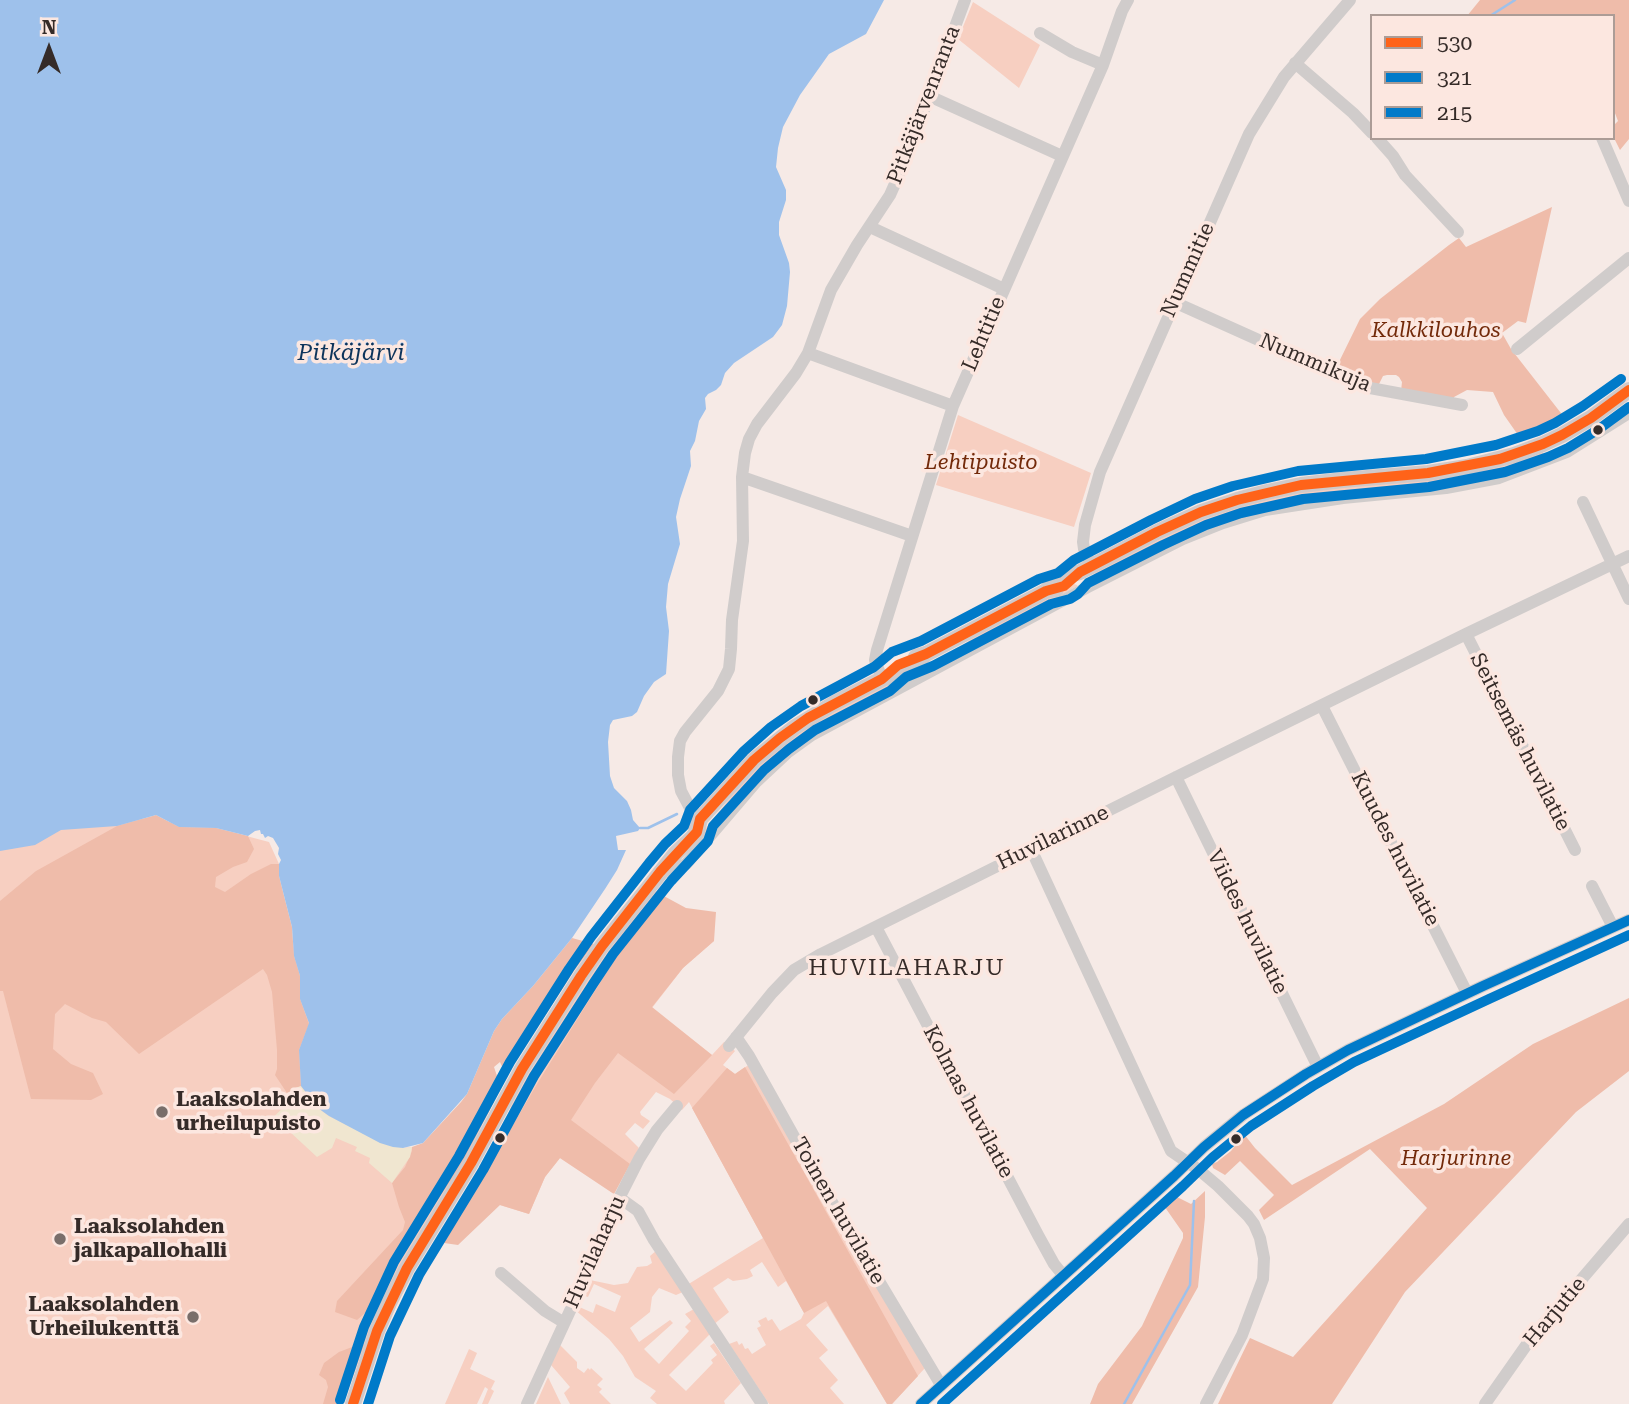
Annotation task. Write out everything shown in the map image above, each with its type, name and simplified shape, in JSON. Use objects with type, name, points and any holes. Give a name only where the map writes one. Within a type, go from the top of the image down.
[{"type":"main road","points":[[353,1404],[377,1331],[407,1268],[471,1163],[522,1069],[581,976],[676,853],[690,827],[701,819],[754,760],[780,738],[808,718],[882,678],[902,672],[926,654],[1046,591],[1060,578],[1085,569],[1202,512],[1267,492],[1343,480],[1428,473],[1467,467],[1514,455],[1562,435],[1629,390]]},
{"type":"street","name":"Pitkäjärvenranta","points":[[701,819],[690,808],[681,791],[678,775],[680,741],[718,691],[729,670],[732,620],[743,541],[742,477],[749,439],[808,353],[831,290],[890,195],[965,0]]},
{"type":"street","name":"Lehtitie","points":[[882,678],[875,660],[877,650],[953,406],[1103,65],[1128,0]]},
{"type":"street","name":"Nummitie","points":[[1088,587],[1083,542],[1100,472],[1174,302],[1249,134],[1284,77],[1350,0]]},
{"type":"street","points":[[1040,33],[1072,52],[1103,65]]},
{"type":"street","points":[[1295,63],[1370,131]]},
{"type":"street","points":[[929,96],[1062,156]]},
{"type":"street","points":[[1379,140],[1405,175],[1458,232]]},
{"type":"street","points":[[1603,140],[1629,201]]},
{"type":"street","points":[[870,227],[1004,289]]},
{"type":"street","points":[[1517,349],[1629,258]]},
{"type":"street","name":"Nummikuja","points":[[1174,302],[1370,388],[1462,405]]},
{"type":"street","points":[[808,353],[953,406]]},
{"type":"street","points":[[660,872],[686,864],[756,782],[787,753],[813,735],[1183,539],[1265,510],[1343,498],[1446,488],[1499,478],[1567,452],[1629,413]]},
{"type":"street","points":[[742,477],[912,536]]},
{"type":"street","points":[[1583,502],[1629,599]]},
{"type":"street","name":"Huvilarinne","points":[[732,1041],[794,970],[821,954],[1629,556]]},
{"type":"street","name":"Seitsemäs huvilatie","points":[[1466,634],[1575,850]]},
{"type":"street","name":"Kuudes huvilatie","points":[[1322,706],[1467,993]]},
{"type":"street","name":"Viides huvilatie","points":[[1176,777],[1318,1067]]},
{"type":"street","points":[[1031,849],[1171,1152],[1199,1170],[1248,1216],[1260,1238],[1265,1258],[1263,1279],[1242,1335],[1206,1404]]},
{"type":"street","points":[[1592,886],[1613,927]]},
{"type":"street","points":[[921,1404],[1204,1147],[1243,1115],[1348,1050],[1629,920]]},
{"type":"street","name":"Kolmas huvilatie","points":[[876,927],[1054,1264],[1063,1275]]},
{"type":"street","name":"Toinen huvilatie","points":[[732,1041],[749,1056],[811,1167],[941,1385]]},
{"type":"street","name":"Huvilaharju","points":[[527,1404],[593,1261],[607,1222],[639,1159],[657,1130],[677,1106]]},
{"type":"street","points":[[620,1198],[638,1211],[654,1240],[762,1404]]},
{"type":"street","name":"Harjutie","points":[[1485,1404],[1532,1337],[1629,1224]]},
{"type":"street","points":[[501,1273],[545,1311],[563,1322]]},
{"type":"green space","points":[[1480,0],[1629,0],[1629,139],[1620,150],[1615,140],[1615,124],[1618,121],[1615,113],[1615,14],[1469,14]]},
{"type":"green space","points":[[973,2],[1040,45],[1019,88],[958,39]]},
{"type":"green space","name":"Kalkkilouhos","points":[[1552,207],[1526,323],[1518,321],[1502,333],[1511,349],[1564,417],[1518,435],[1493,392],[1467,390],[1453,400],[1401,391],[1402,382],[1396,375],[1383,376],[1378,386],[1336,368],[1360,319],[1380,299],[1449,245],[1459,238],[1466,247]]},
{"type":"green space","name":"Lehtipuisto","points":[[958,415],[1091,473],[1074,527],[936,485]]},
{"type":"green space","points":[[1542,451],[1546,458],[1477,479],[1292,500],[1091,577],[1097,571],[1198,521],[1260,499]]},
{"type":"green space","points":[[1074,584],[1077,586],[916,677],[917,670],[959,651],[976,635]]},
{"type":"green space","points":[[907,673],[911,680],[807,736],[702,841],[698,838],[741,784],[796,734],[826,715]]},
{"type":"green space","name":"Laaksolahden urheilupuisto","points":[[0,800],[216,828],[269,842],[279,864],[279,876],[329,1116],[403,1148],[412,1147],[461,1166],[369,1333],[343,1404],[0,1404]]},
{"type":"green space","points":[[156,815],[179,827],[216,828],[248,836],[254,849],[247,862],[216,877],[215,887],[225,892],[251,874],[271,864],[279,864],[279,876],[292,927],[294,956],[300,976],[300,999],[309,1024],[299,1050],[301,1086],[295,1088],[289,1096],[275,1075],[277,1050],[272,992],[263,969],[139,1054],[106,1022],[65,1004],[55,1014],[53,1049],[71,1064],[93,1073],[103,1094],[91,1100],[31,1099],[3,991],[0,991],[0,901],[36,871],[117,826]]},
{"type":"green space","points":[[656,891],[714,941],[683,968],[652,1008],[712,1055],[724,1042],[735,1051],[723,1065],[735,1074],[753,1062],[925,1368],[892,1404],[887,1404],[828,1306],[806,1325],[828,1350],[819,1358],[838,1380],[830,1388],[844,1404],[769,1404],[729,1344],[737,1341],[739,1345],[742,1343],[752,1354],[766,1345],[757,1328],[761,1326],[758,1321],[766,1317],[768,1321],[772,1319],[780,1331],[801,1319],[804,1313],[786,1281],[778,1287],[762,1262],[750,1270],[753,1276],[733,1281],[728,1278],[713,1288],[729,1312],[713,1325],[687,1285],[763,1238],[689,1102],[682,1110],[670,1099],[656,1092],[640,1112],[650,1121],[643,1129],[635,1123],[625,1134],[639,1148],[614,1194],[560,1158],[545,1177],[529,1214],[464,1194],[499,1137],[511,1106],[528,1075],[576,996],[633,917]]},
{"type":"green space","points":[[662,895],[686,908],[716,912],[714,941],[683,968],[652,1007],[712,1055],[674,1094],[618,1053],[595,1083],[571,1120],[630,1164],[614,1194],[560,1158],[545,1177],[529,1214],[500,1205],[458,1245],[444,1243],[593,994],[626,942]]},
{"type":"green space","points":[[572,938],[594,944],[511,1068],[504,1071],[500,1062],[494,1067],[498,1079],[494,1102],[461,1166],[414,1234],[406,1239],[381,1299],[357,1320],[335,1312],[337,1301],[403,1230],[405,1222],[392,1183],[405,1167],[412,1147],[423,1143],[461,1102],[502,1019]]},
{"type":"green space","name":"Harjurinne","points":[[1629,998],[1629,1071],[1576,1112],[1405,1292],[1332,1404],[1218,1404],[1250,1338],[1293,1357],[1427,1208],[1370,1149],[1264,1220],[1259,1210],[1274,1195],[1240,1161],[1225,1175],[1213,1168],[1212,1164],[1231,1151],[1244,1134],[1292,1185],[1444,1104],[1533,1044]]},
{"type":"green space","points":[[745,1067],[918,1376],[892,1404],[887,1404],[826,1301],[804,1313],[692,1108],[727,1068],[735,1074]]},
{"type":"green space","points":[[1205,1191],[1198,1287],[1132,1404],[1090,1404],[1098,1384],[1142,1326],[1183,1238],[1183,1233],[1162,1203],[1173,1195],[1191,1204]]},
{"type":"green space","points":[[657,1250],[683,1292],[676,1295],[659,1288],[652,1297],[650,1312],[630,1328],[639,1342],[670,1320],[673,1323],[644,1349],[659,1364],[689,1331],[685,1327],[691,1321],[685,1314],[694,1309],[710,1334],[669,1375],[686,1391],[713,1363],[711,1360],[717,1355],[710,1346],[714,1343],[741,1383],[724,1401],[725,1404],[657,1404],[650,1398],[656,1391],[635,1377],[609,1339],[574,1309],[577,1306],[593,1313],[596,1304],[615,1312],[621,1296],[594,1284],[588,1297],[582,1295],[590,1280],[614,1285],[628,1283],[637,1267],[652,1263],[650,1256]]},
{"type":"green space","points":[[364,1345],[343,1404],[323,1404],[328,1387],[326,1380],[319,1375],[324,1363],[339,1352]]},
{"type":"green space","points":[[560,1345],[577,1362],[577,1368],[584,1373],[591,1368],[603,1379],[597,1385],[602,1389],[599,1392],[611,1404],[570,1404],[564,1393],[570,1387],[551,1365]]},
{"type":"green space","points":[[469,1349],[477,1353],[470,1369],[495,1381],[491,1389],[494,1391],[488,1404],[482,1404],[488,1389],[485,1387],[477,1404],[445,1404]]},
{"type":"green space","points":[[548,1377],[561,1404],[536,1404]]},
{"type":"sand","points":[[301,1086],[318,1108],[329,1116],[363,1133],[403,1148],[412,1147],[410,1157],[392,1183],[369,1163],[370,1158],[355,1151],[357,1147],[336,1138],[332,1148],[317,1157],[290,1132],[274,1128],[269,1121],[283,1108],[291,1090]]},
{"type":"water","name":"Pitkäjärvi","points":[[0,0],[884,0],[866,34],[829,54],[800,95],[783,127],[776,167],[786,190],[786,200],[779,222],[779,235],[790,272],[787,306],[782,325],[773,337],[734,363],[725,373],[721,385],[705,398],[706,409],[699,421],[690,451],[691,466],[676,517],[680,544],[668,584],[666,674],[654,682],[637,712],[632,716],[613,720],[610,725],[610,776],[614,788],[627,801],[633,820],[640,828],[638,831],[616,836],[618,850],[626,850],[617,870],[572,938],[502,1019],[494,1031],[467,1094],[423,1143],[403,1148],[380,1143],[329,1116],[318,1108],[301,1086],[299,1050],[309,1023],[300,999],[300,976],[294,956],[292,927],[279,876],[279,848],[273,838],[265,838],[260,830],[248,836],[216,828],[179,827],[156,815],[117,826],[61,830],[35,845],[0,851]]},
{"type":"waterway","points":[[1493,14],[1515,0]]},
{"type":"waterway","points":[[694,801],[751,740]]},
{"type":"waterway","points":[[640,828],[648,828],[677,814]]},
{"type":"waterway","points":[[1124,1404],[1190,1285],[1194,1201]]},
{"type":"transit line","name":"215","points":[[340,1400],[364,1327],[394,1262],[459,1156],[510,1062],[569,969],[649,863],[684,826],[690,810],[744,751],[771,727],[801,706],[874,667],[892,652],[921,641],[1039,579],[1058,573],[1074,560],[1195,499],[1233,486],[1298,471],[1426,459],[1496,445],[1555,423],[1621,379]]},
{"type":"transit line","name":"530","points":[[353,1404],[377,1331],[407,1268],[471,1163],[522,1069],[581,976],[660,872],[697,832],[700,819],[754,760],[780,738],[808,718],[882,679],[898,665],[926,654],[1046,591],[1064,586],[1080,572],[1201,512],[1237,500],[1301,485],[1428,473],[1500,459],[1562,435],[1629,390]]},
{"type":"transit line","name":"321","points":[[368,1404],[390,1336],[419,1275],[483,1170],[534,1076],[593,984],[613,954],[671,881],[708,841],[713,826],[764,770],[789,749],[815,730],[890,691],[906,677],[933,666],[1051,604],[1070,599],[1088,583],[1206,525],[1241,513],[1303,499],[1429,487],[1505,472],[1568,448],[1629,407]]},
{"type":"transit line","points":[[921,1404],[1204,1147],[1243,1115],[1348,1050],[1629,920]]},
{"type":"transit line","points":[[942,1404],[1213,1157],[1251,1126],[1354,1062],[1629,935]]},
{"type":"place","name":"Laaksolahden urheilupuisto","points":[[162,1112]]},
{"type":"place","name":"Laaksolahden jalkapallohalli","points":[[60,1239]]},
{"type":"place","name":"Laaksolahden Urheilukenttä","points":[[193,1317]]},
{"type":"district","name":"HUVILAHARJU","points":[[907,968]]}]
